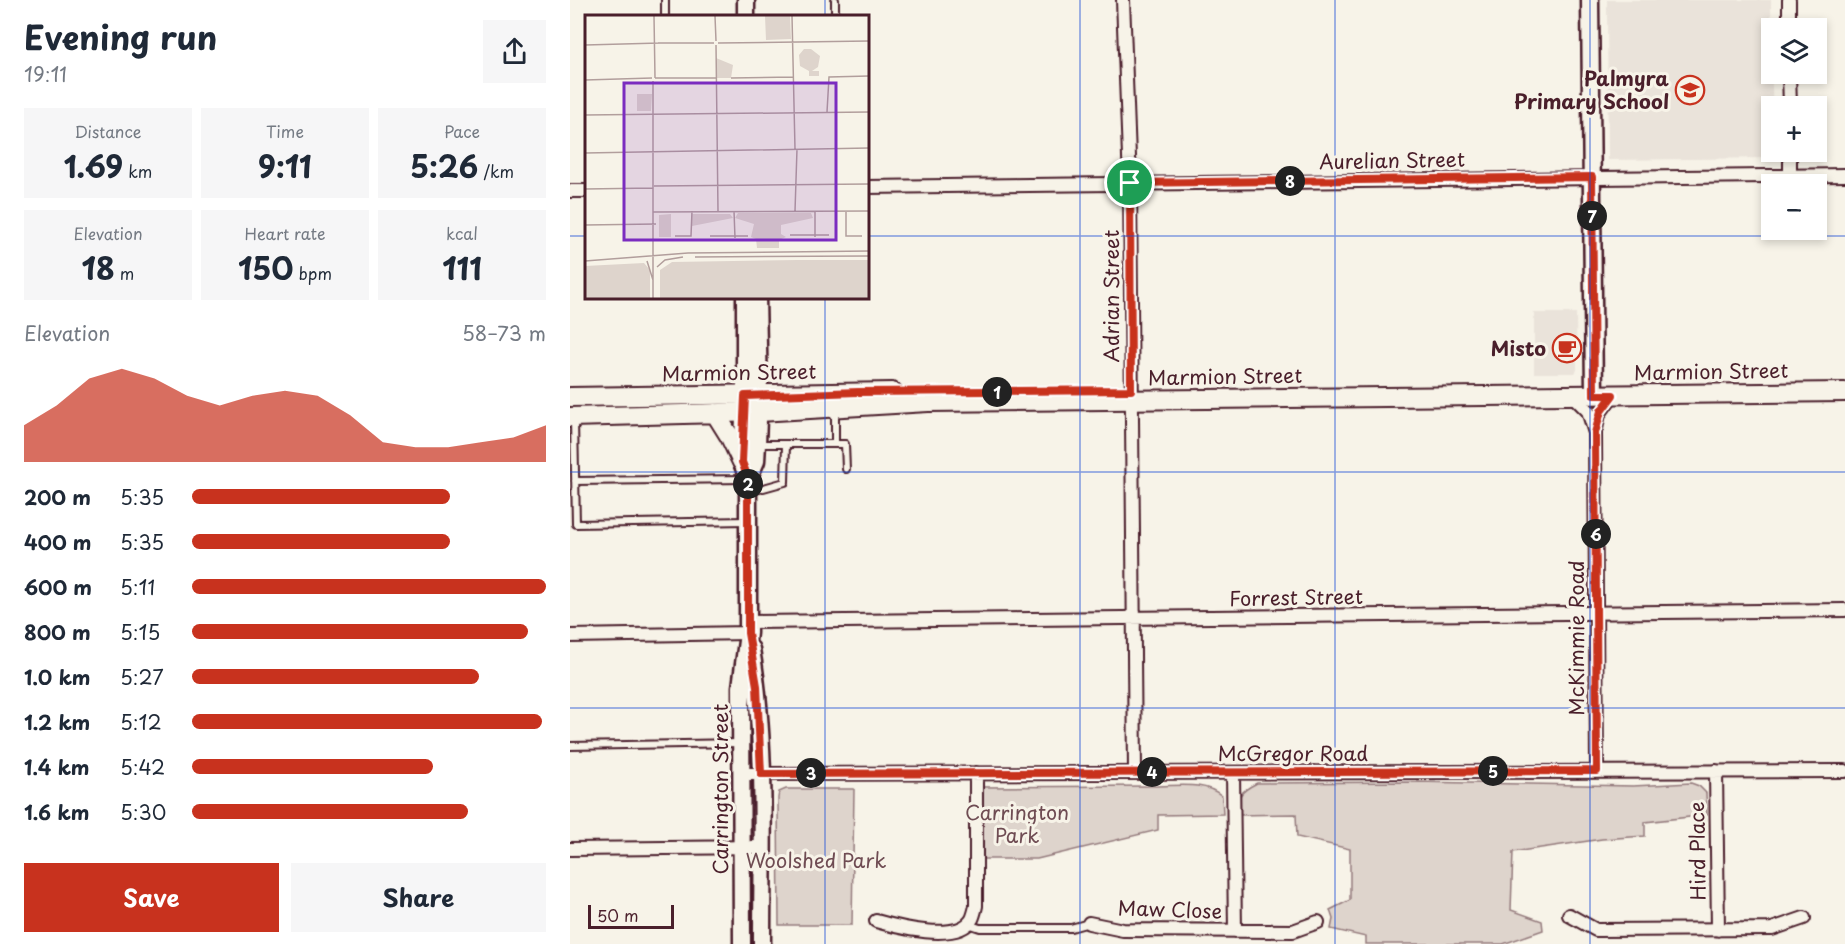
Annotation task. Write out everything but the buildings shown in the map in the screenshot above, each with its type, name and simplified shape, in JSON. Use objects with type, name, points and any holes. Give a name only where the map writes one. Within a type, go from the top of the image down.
[{"type":"main road","points":[[752,15],[753,0]]},
{"type":"main road","points":[[1590,0],[1594,390]]},
{"type":"main road","name":"Carrington Street","points":[[745,298],[757,444],[756,461],[746,478]]},
{"type":"main road","name":"Carrington Street","points":[[742,944],[741,687],[748,628],[746,478],[758,298]]},
{"type":"main road","name":"Marmion Street","points":[[570,398],[835,407],[1131,395],[1594,390],[1845,381]]},
{"type":"main road","name":"Marmion Street","points":[[572,417],[715,414],[752,404],[858,392],[1131,395],[1572,395],[1594,390],[1613,395],[1845,392]]},
{"type":"main road","points":[[715,414],[730,437],[746,478]]},
{"type":"main road","name":"Carrington Street","points":[[748,628],[757,686],[761,774],[762,944]]},
{"type":"street","name":"Adrian Street","points":[[1123,0],[1130,183],[1135,772]]},
{"type":"street","points":[[1789,0],[1789,18]]},
{"type":"street","name":"Aurelian Street","points":[[1827,175],[1845,175]]},
{"type":"street","name":"Aurelian Street","points":[[868,187],[1761,176]]},
{"type":"street","name":"McKimmie Road","points":[[1572,395],[1586,408],[1595,433]]},
{"type":"street","name":"McKimmie Road","points":[[1597,771],[1595,433],[1601,411],[1613,395]]},
{"type":"street","name":"Forrest Street","points":[[570,636],[748,628],[1134,619],[1845,610]]},
{"type":"street","name":"Hird Place","points":[[1716,771],[1718,930]]},
{"type":"street","name":"McGregor Road","points":[[741,774],[1845,771]]},
{"type":"street","points":[[876,921],[908,929],[943,932],[958,930],[971,920],[976,906],[976,773]]},
{"type":"street","name":"Maw Close","points":[[1233,773],[1235,931]]},
{"type":"street","points":[[570,849],[762,846]]},
{"type":"street","name":"Hird Place","points":[[1569,915],[1596,930],[1772,929],[1804,918]]},
{"type":"street","name":"Maw Close","points":[[1089,922],[1123,930],[1293,931],[1318,922]]},
{"type":"lane","points":[[835,407],[835,444]]},
{"type":"lane","points":[[572,417],[576,524],[748,521]]},
{"type":"lane","points":[[757,444],[845,444],[846,469]]},
{"type":"lane","points":[[575,481],[746,478],[785,482],[786,444]]},
{"type":"lane","points":[[570,746],[742,743]]},
{"type":"lane","name":"Maw Close","points":[[968,924],[980,928],[1071,928],[1089,922]]},
{"type":"shaded area","name":"Palmyra Primary School","points":[[1607,0],[1771,0],[1771,18],[1761,18],[1761,84],[1772,84],[1772,96],[1761,96],[1761,158],[1608,160]]},
{"type":"shaded area","points":[[1534,313],[1576,313],[1577,370],[1575,373],[1534,373]]},
{"type":"green space","points":[[1416,782],[1633,786],[1691,783],[1699,786],[1706,793],[1707,815],[1645,822],[1645,836],[1602,839],[1513,852],[1511,910],[1542,921],[1543,930],[1503,944],[1366,944],[1366,937],[1331,929],[1333,919],[1330,910],[1350,900],[1350,849],[1297,837],[1296,814],[1238,815],[1241,795],[1257,783]]},
{"type":"green space","name":"Carrington Park","points":[[1191,785],[1208,788],[1222,796],[1223,814],[1158,815],[1158,830],[1037,859],[980,859],[980,787]]},
{"type":"green space","name":"Woolshed Park","points":[[786,789],[854,789],[852,925],[779,925],[778,798],[779,792]]},
{"type":"place","name":"Palmyra Primary School","points":[[1690,90]]},
{"type":"place","name":"Misto","points":[[1567,348]]},
{"type":"route","points":[[1592,177],[1594,395],[1613,395],[1601,411],[1595,433],[1597,771],[761,774],[757,686],[748,633],[748,478],[742,462],[745,396],[858,392],[1131,390],[1130,183],[1592,177]]}]
